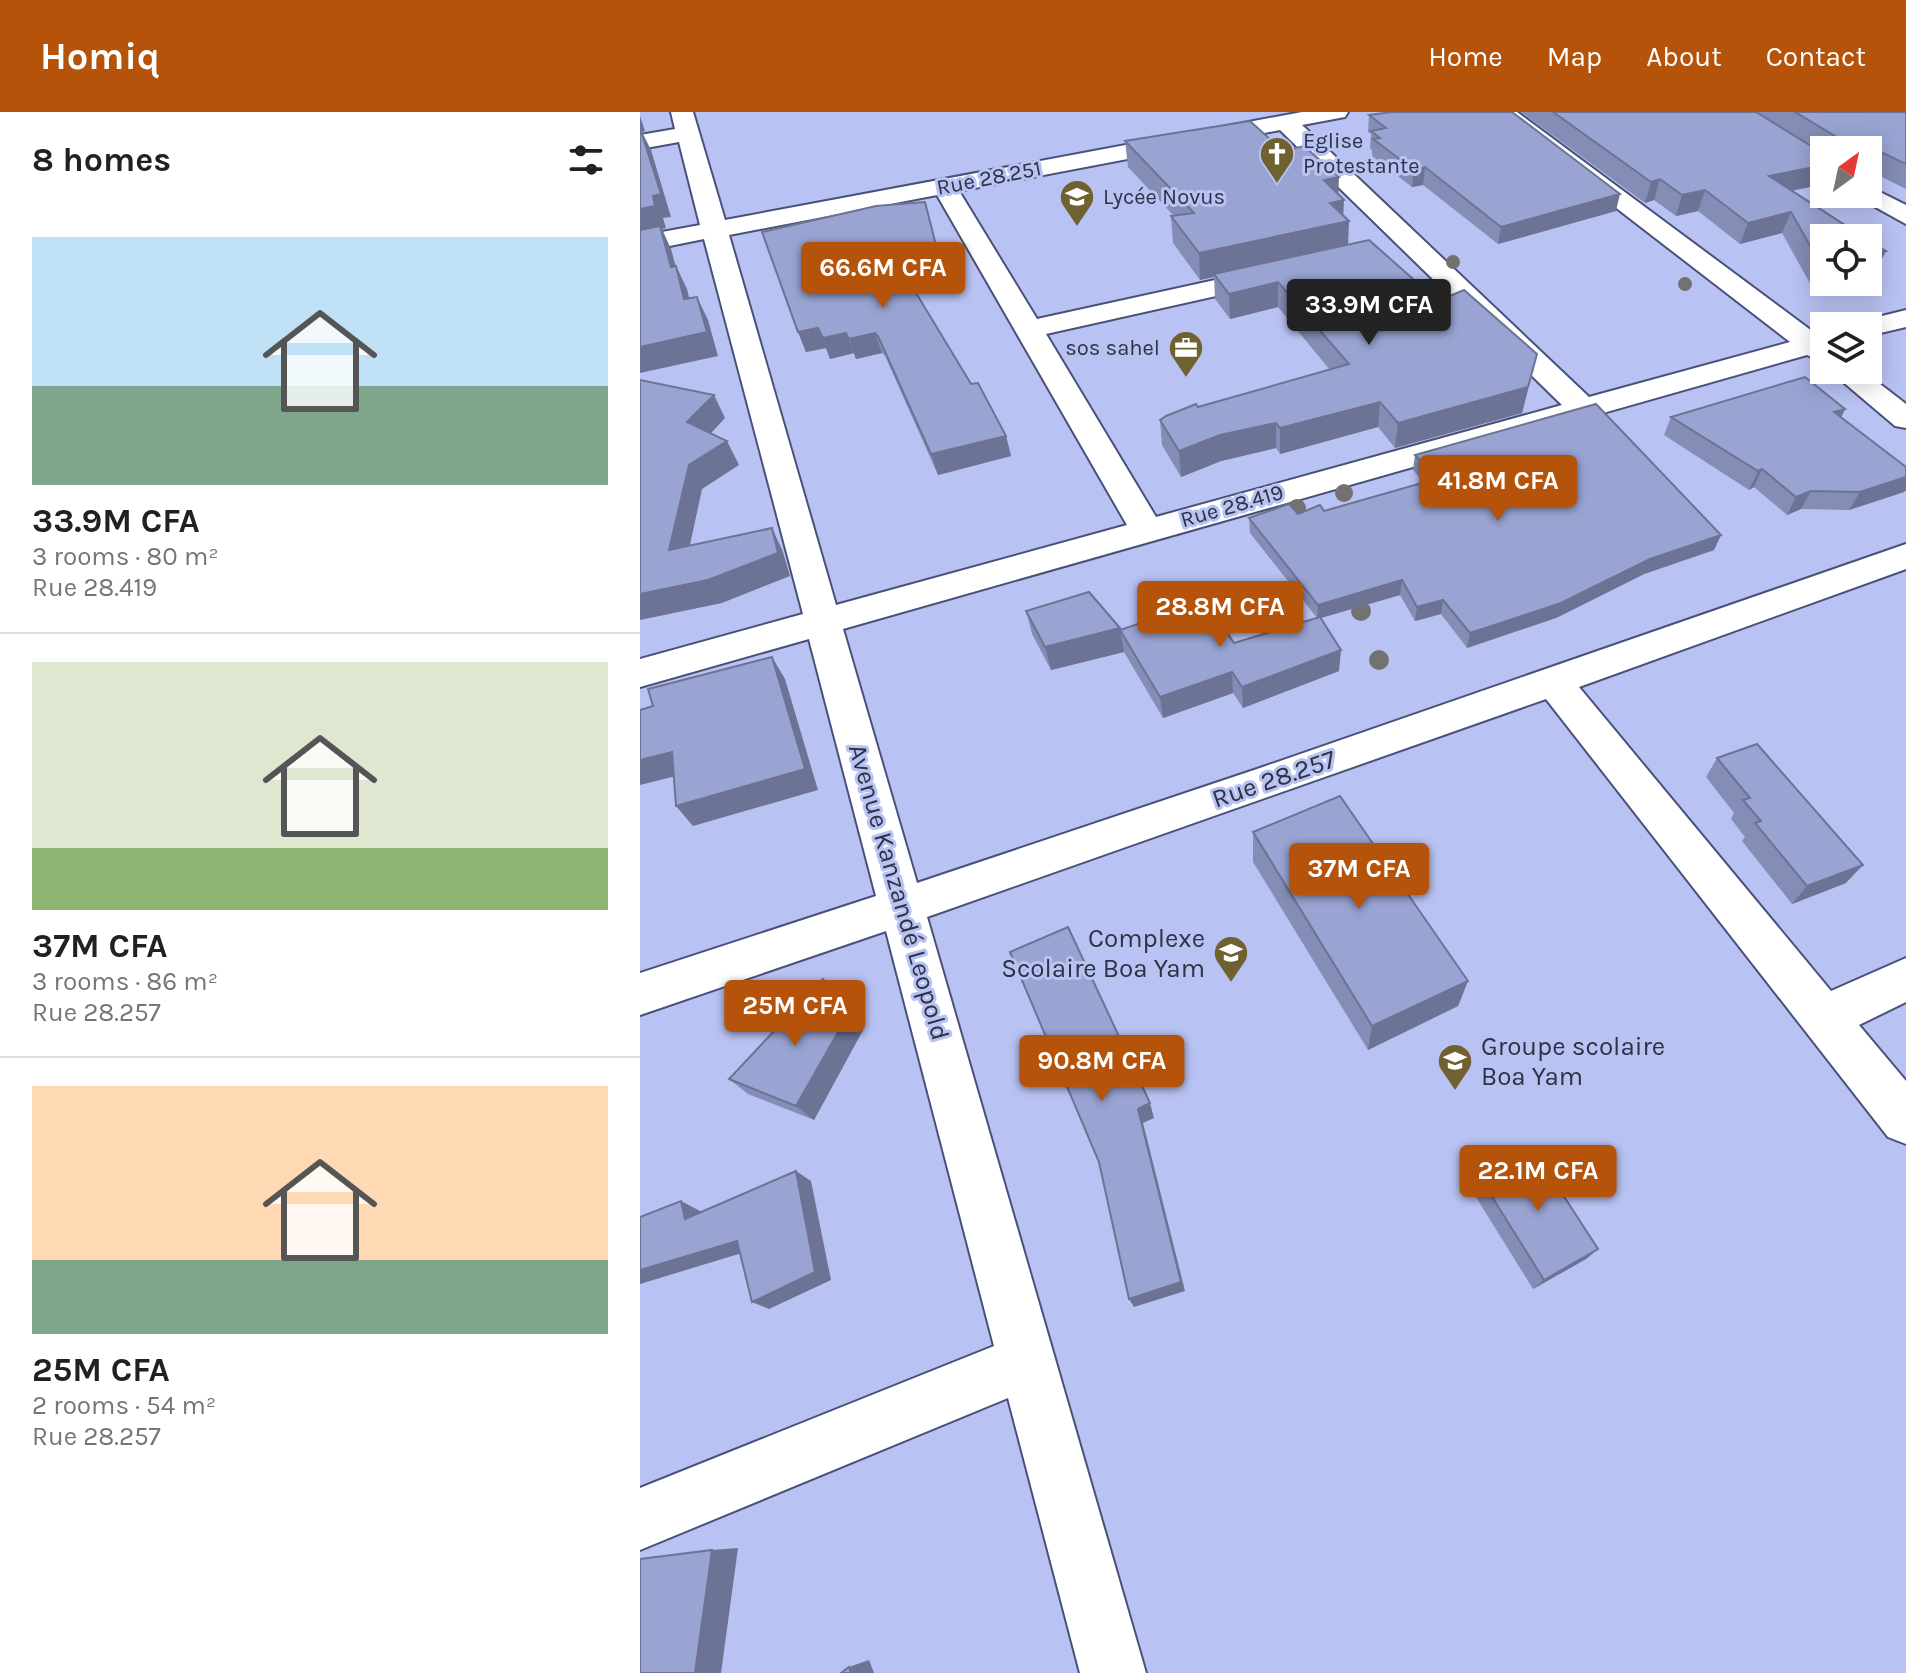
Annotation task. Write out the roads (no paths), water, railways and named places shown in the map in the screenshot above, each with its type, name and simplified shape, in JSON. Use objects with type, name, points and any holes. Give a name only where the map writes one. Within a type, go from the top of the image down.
[{"type":"street","name":"Rue 28.251","points":[[640,244],[1337,112]]},
{"type":"street","points":[[1503,112],[1810,340]]},
{"type":"street","points":[[1285,122],[1583,408]]},
{"type":"street","points":[[640,142],[685,123]]},
{"type":"street","name":"Avenue Kanzandé Leopold","points":[[685,123],[1113,1673]]},
{"type":"street","points":[[944,186],[1147,530]]},
{"type":"street","points":[[1882,201],[1906,216]]},
{"type":"street","points":[[1382,251],[1412,244]]},
{"type":"street","points":[[1030,329],[1293,271]]},
{"type":"street","points":[[1882,324],[1906,318]]},
{"type":"street","name":"Rue 28.419","points":[[640,673],[1583,408],[1810,350]]},
{"type":"street","points":[[1862,384],[1906,419]]},
{"type":"street","name":"Rue 28.257","points":[[640,994],[903,908],[1554,683],[1906,556]]},
{"type":"street","points":[[1554,683],[1906,1120]]},
{"type":"street","points":[[1824,1018],[1906,979]]},
{"type":"street","points":[[640,1519],[1029,1361]]},
{"type":"place","name":"Eglise Protestante","points":[[1277,185]]},
{"type":"place","name":"Lycée Novus","points":[[1077,228]]},
{"type":"place","name":"sos sahel","points":[[1186,379]]},
{"type":"place","name":"Complexe Scolaire Boa Yam","points":[[1231,984]]},
{"type":"place","name":"Groupe scolaire Boa Yam","points":[[1455,1092]]}]
